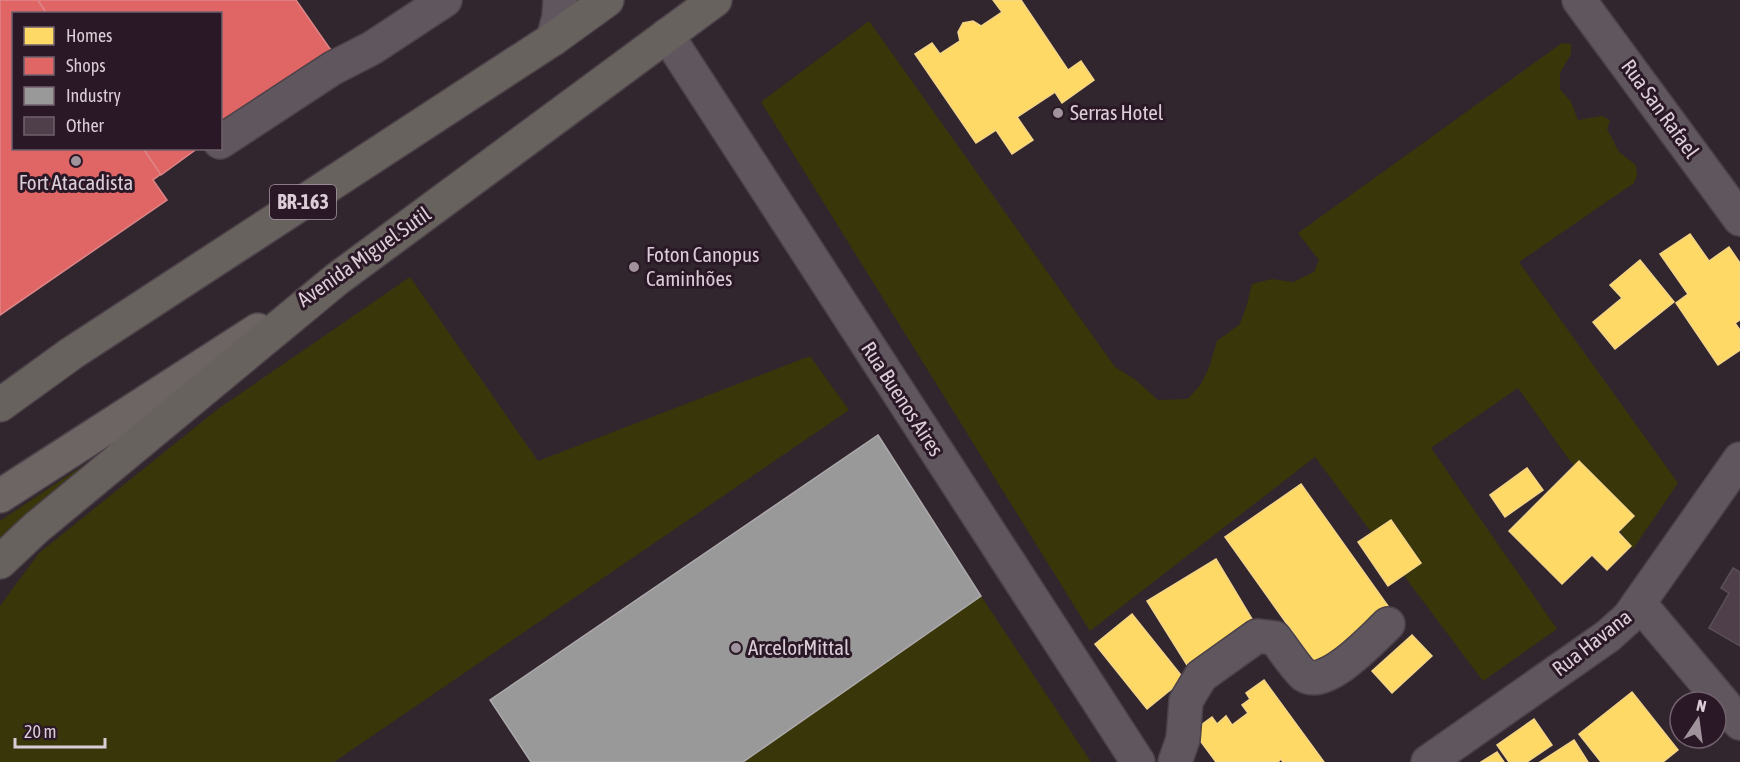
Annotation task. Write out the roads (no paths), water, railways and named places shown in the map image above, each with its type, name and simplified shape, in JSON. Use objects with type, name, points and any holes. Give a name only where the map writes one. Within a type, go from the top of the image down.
[{"type":"highway","name":"BR-163","points":[[0,405],[72,353],[553,39],[607,0]]},
{"type":"highway","name":"Avenida Miguel Sutil","points":[[337,279],[716,0]]},
{"type":"highway","points":[[0,562],[36,528],[337,279]]},
{"type":"main road","name":"Avenida Miguel Sutil","points":[[0,496],[337,279]]},
{"type":"street","points":[[222,141],[333,68],[372,48],[445,0]]},
{"type":"street","points":[[553,39],[559,17],[560,0]]},
{"type":"street","name":"Rua San Rafael","points":[[1579,0],[1740,219]]},
{"type":"street","name":"Rua Buenos Aires","points":[[668,35],[1138,762]]},
{"type":"street","name":"Rua Havana","points":[[1428,762],[1608,636],[1629,617],[1740,459]]},
{"type":"street","points":[[1639,603],[1740,723]]},
{"type":"street","points":[[1175,762],[1183,739],[1186,701],[1201,676],[1257,636],[1275,638],[1304,675],[1315,679],[1334,673],[1388,624]]},
{"type":"place","name":"Serras Hotel","points":[[1058,113]]},
{"type":"place","name":"Fort Atacadista","points":[[76,161]]},
{"type":"place","name":"Foton Canopus Caminhões","points":[[634,267]]},
{"type":"place","name":"ArcelorMittal","points":[[736,648]]}]
